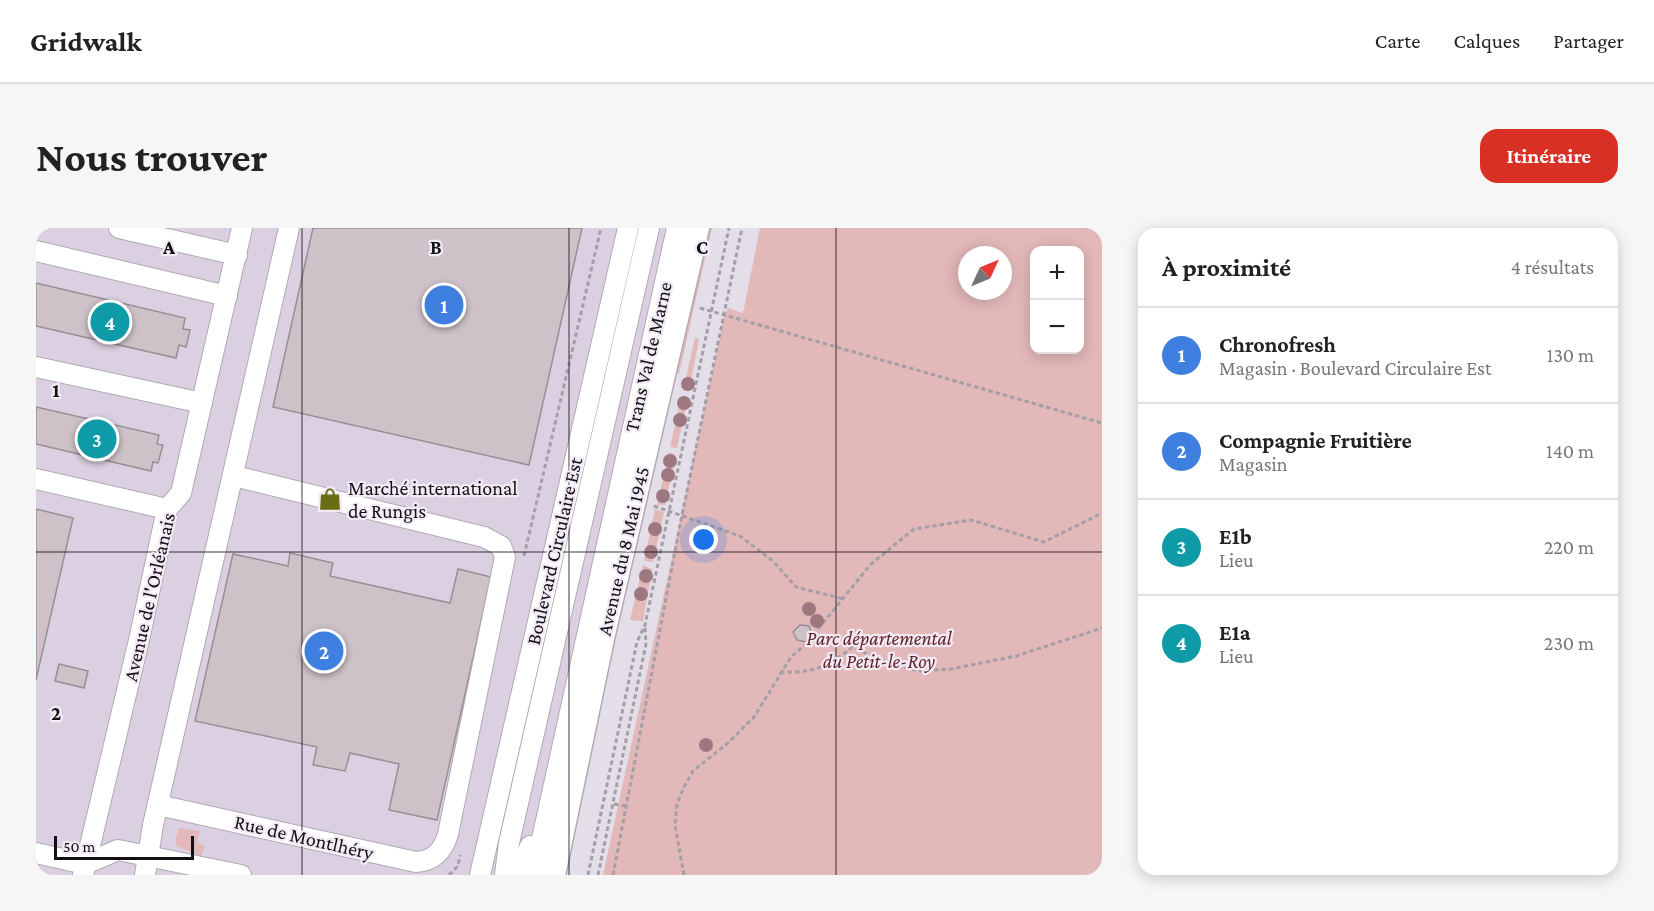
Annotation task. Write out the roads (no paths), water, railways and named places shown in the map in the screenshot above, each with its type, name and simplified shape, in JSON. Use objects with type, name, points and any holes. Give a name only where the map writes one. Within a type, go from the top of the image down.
[{"type":"main road","name":"Avenue du 8 Mai 1945","points":[[553,875],[603,634],[697,228]]},
{"type":"street","points":[[119,228],[237,255]]},
{"type":"street","name":"Avenue de l'Orléanais","points":[[86,871],[139,640],[166,509],[181,493],[242,228]]},
{"type":"street","points":[[148,866],[158,805],[289,228]]},
{"type":"street","name":"Boulevard Circulaire Est","points":[[479,873],[628,228]]},
{"type":"street","points":[[505,875],[509,843],[649,228]]},
{"type":"street","name":"Trans Val de Marne","points":[[548,802],[677,228]]},
{"type":"street","points":[[36,251],[227,296]]},
{"type":"street","points":[[36,367],[202,403]]},
{"type":"street","name":"Rue de Montlhéry","points":[[158,805],[416,862],[434,857],[453,846],[505,557],[501,546],[484,537],[234,476]]},
{"type":"street","points":[[36,479],[166,509]]},
{"type":"street","points":[[519,875],[548,802]]},
{"type":"street","points":[[534,875],[548,802]]},
{"type":"street","points":[[36,853],[86,871],[118,850],[148,866]]},
{"type":"street","points":[[148,866],[161,857],[241,875]]},
{"type":"place","name":"Chronofresh","points":[[444,305]]},
{"type":"place","name":"E1a","points":[[110,322]]},
{"type":"place","name":"E1b","points":[[97,439]]},
{"type":"place","name":"Marché international de Rungis","points":[[330,499]]},
{"type":"place","name":"Compagnie Fruitière","points":[[324,651]]},
{"type":"park label","name":"Parc départemental du Petit-le-Roy","points":[[879,650]]}]
